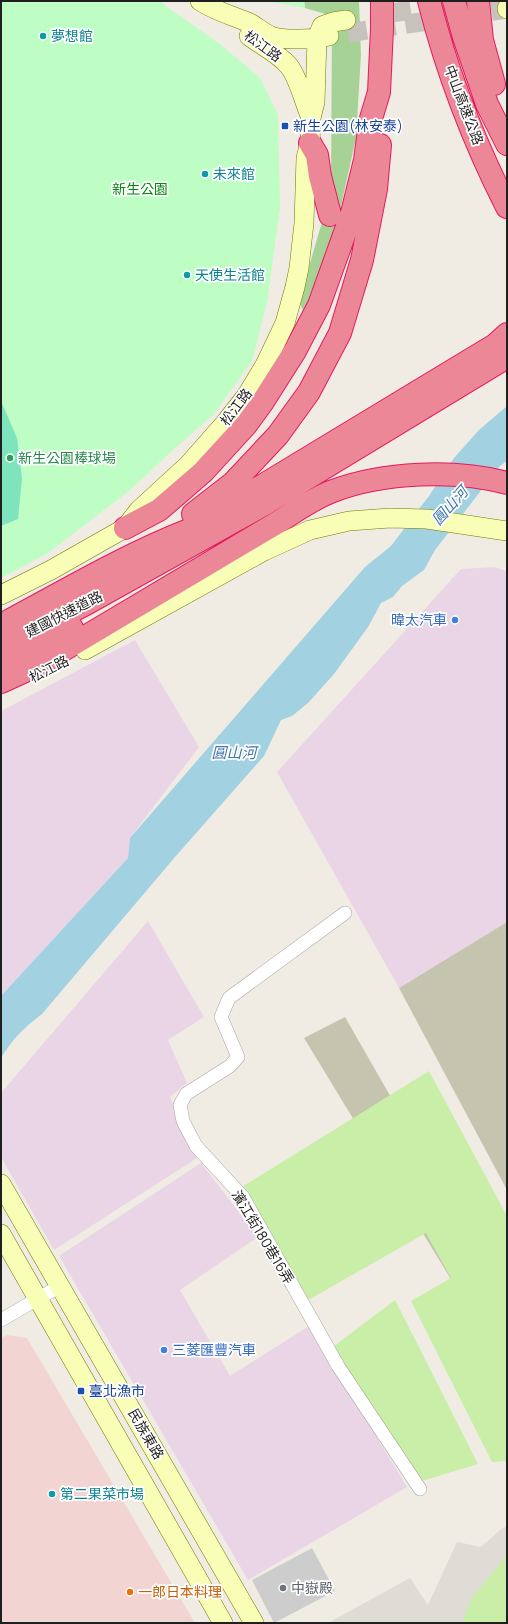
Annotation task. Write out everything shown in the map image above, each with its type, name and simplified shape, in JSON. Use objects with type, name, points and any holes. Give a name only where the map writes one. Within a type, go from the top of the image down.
[{"type":"highway","points":[[125,528],[159,510],[203,472],[246,425],[295,351],[319,305],[352,213],[365,160],[370,122],[379,92],[382,1]]},
{"type":"highway","name":"中山高速公路","points":[[429,1],[438,38],[472,129],[507,206]]},
{"type":"highway","name":"中山高速公路","points":[[454,1],[464,37],[487,104],[507,144]]},
{"type":"highway","points":[[478,1],[482,40],[498,100],[507,144]]},
{"type":"highway","points":[[122,572],[233,482],[278,435],[309,392],[340,333],[362,260],[376,189],[383,108],[379,92]]},
{"type":"highway","points":[[310,143],[317,155],[320,176],[330,215]]},
{"type":"highway","points":[[122,572],[166,516],[189,500],[216,476],[263,426],[297,373],[324,318]]},
{"type":"highway","points":[[158,543],[189,530],[444,376],[495,344],[507,334]]},
{"type":"highway","points":[[1,663],[56,638],[139,591],[263,505],[507,357]]},
{"type":"highway","points":[[1,682],[38,665],[311,502],[332,491],[356,483],[398,475],[464,476],[494,479],[507,483]]},
{"type":"highway","points":[[122,572],[263,505]]},
{"type":"highway","points":[[106,637],[211,572],[280,521]]},
{"type":"highway","name":"建國快速道路","points":[[1,625],[122,572]]},
{"type":"highway","name":"建國快速道路","points":[[1,647],[122,572]]},
{"type":"main road","points":[[205,4],[251,24],[271,36],[284,38],[317,38],[322,26],[333,22],[347,26]]},
{"type":"main road","name":"松江路","points":[[205,4],[258,43],[272,51],[288,65],[298,82],[311,118]]},
{"type":"main road","name":"松江路","points":[[1,595],[51,570],[125,528],[139,510],[188,465],[225,423],[247,395],[265,365],[285,323],[296,287],[303,236],[306,158],[310,143],[311,118],[315,102],[317,38]]},
{"type":"main road","name":"松江路","points":[[1,693],[67,660],[106,637],[174,602],[264,551],[310,530],[349,521],[390,518],[427,519],[502,530]]},
{"type":"main road","name":"民族東路","points":[[2,1188],[254,1623]]},
{"type":"main road","name":"民族東路","points":[[1,1234],[223,1623]]},
{"type":"street","name":"濱江街180巷16弄","points":[[345,913],[229,998],[221,1017],[238,1057],[230,1066],[186,1094],[180,1105],[183,1121],[196,1146],[243,1197],[338,1366],[420,1489]]},
{"type":"street","points":[[1,1320],[60,1286]]},
{"type":"shaded area","points":[[494,567],[507,571],[507,922],[399,988],[277,772],[461,569]]},
{"type":"shaded area","points":[[135,640],[199,747],[130,838],[128,858],[1,996],[1,711]]},
{"type":"shaded area","points":[[148,921],[204,1017],[168,1040],[187,1083],[170,1097],[197,1158],[54,1250],[1,1157],[1,1093]]},
{"type":"shaded area","points":[[507,922],[507,1190],[399,988]]},
{"type":"shaded area","points":[[345,1017],[507,1300],[477,1322],[304,1038]]},
{"type":"shaded area","points":[[201,1163],[258,1237],[180,1290],[230,1376],[309,1326],[407,1487],[248,1580],[59,1256]]},
{"type":"shaded area","name":"第二果菜市場","points":[[7,1335],[27,1338],[195,1623],[1,1623],[1,1338]]},
{"type":"shaded area","points":[[507,1526],[507,1623],[328,1623],[410,1578],[428,1605],[457,1542],[481,1547],[501,1529]]},
{"type":"shaded area","points":[[312,1548],[335,1591],[274,1623],[252,1580]]},
{"type":"green space","name":"新生公園","points":[[1,1],[159,1],[221,45],[260,78],[278,115],[280,208],[267,302],[252,361],[213,415],[129,491],[48,553],[1,578]]},
{"type":"green space","points":[[266,1],[304,1],[305,8]]},
{"type":"green space","points":[[304,1],[359,1],[361,54],[356,138],[335,233],[304,313],[299,301],[331,191],[332,16],[305,8]]},
{"type":"green space","name":"新生公園棒球場","points":[[1,401],[17,438],[22,478],[18,519],[1,526]]},
{"type":"green space","points":[[429,1071],[507,1216],[507,1461],[492,1462],[411,1301],[451,1278],[426,1233],[303,1303],[242,1187]]},
{"type":"green space","points":[[395,1300],[478,1464],[415,1483],[329,1350]]},
{"type":"green space","points":[[507,1555],[507,1623],[462,1623],[472,1598]]},
{"type":"water","name":"圓山河","points":[[507,406],[507,461],[500,466],[435,550],[424,570],[402,586],[393,597],[381,603],[368,627],[334,674],[308,703],[292,716],[281,720],[264,756],[175,857],[42,1014],[14,1039],[1,1058],[1,996],[128,858],[130,838],[365,567],[391,546],[429,496],[454,458],[479,430]]},
{"type":"tunnel","points":[[392,13],[466,1]]},
{"type":"tunnel","points":[[348,33],[507,9]]},
{"type":"place","name":"夢想館","points":[[43,36]]},
{"type":"place","name":"新生公園(林安泰)","points":[[285,126]]},
{"type":"place","name":"未來館","points":[[205,174]]},
{"type":"place","name":"天使生活館","points":[[187,275]]},
{"type":"place","name":"新生公園棒球場","points":[[10,458]]},
{"type":"place","name":"暐太汽車","points":[[455,620]]},
{"type":"place","name":"三菱匯豐汽車","points":[[164,1350]]},
{"type":"place","name":"臺北漁市","points":[[81,1391]]},
{"type":"place","name":"第二果菜市場","points":[[52,1494]]},
{"type":"place","name":"中嶽殿","points":[[283,1588]]},
{"type":"place","name":"一郎日本料理","points":[[130,1592]]}]
